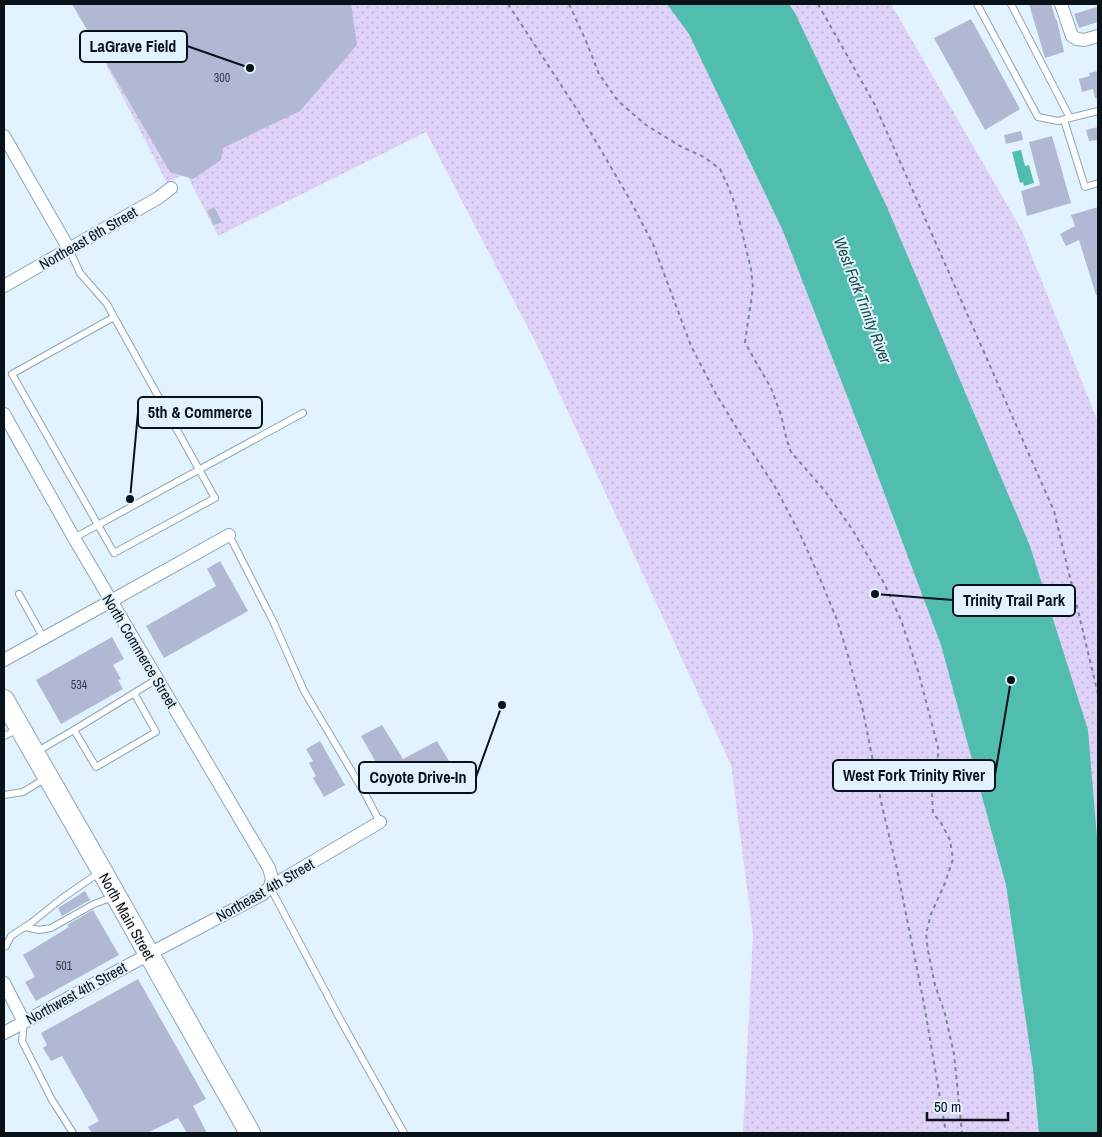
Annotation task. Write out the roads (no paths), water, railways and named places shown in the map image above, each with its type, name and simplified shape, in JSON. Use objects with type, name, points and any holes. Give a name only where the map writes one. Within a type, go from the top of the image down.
[{"type":"main road","name":"North Main Street","points":[[4,700],[12,732],[34,753],[250,1133]]},
{"type":"street","points":[[1061,4],[1072,36],[1084,40],[1098,36]]},
{"type":"street","points":[[4,136],[69,249]]},
{"type":"street","name":"Northeast 6th Street","points":[[4,286],[158,198],[171,188]]},
{"type":"street","name":"North Commerce Street","points":[[4,414],[74,538],[269,868],[272,879],[270,888]]},
{"type":"street","points":[[4,660],[229,535]]},
{"type":"street","name":"Northeast 4th Street","points":[[149,954],[263,894],[380,822]]},
{"type":"street","name":"Northwest 4th Street","points":[[4,1033],[149,954]]},
{"type":"street","points":[[4,983],[24,1022]]},
{"type":"lane","points":[[977,4],[1038,117],[1058,121],[1098,111]]},
{"type":"lane","points":[[1011,4],[1067,119],[1085,187],[1098,184]]},
{"type":"lane","points":[[69,249],[80,273],[107,304],[215,498],[114,554],[12,374],[114,317]]},
{"type":"lane","points":[[74,538],[303,413]]},
{"type":"lane","points":[[229,535],[273,621],[304,691],[380,822]]},
{"type":"lane","points":[[19,594],[43,637]]},
{"type":"lane","points":[[34,753],[157,679]]},
{"type":"lane","points":[[74,730],[96,767],[156,732],[134,693]]},
{"type":"lane","points":[[4,795],[24,792],[47,778]]},
{"type":"lane","points":[[4,947],[11,936],[102,871]]},
{"type":"lane","points":[[270,888],[404,1133]]},
{"type":"lane","points":[[25,926],[39,930],[51,928],[94,904],[116,895]]},
{"type":"lane","points":[[24,1022],[22,1041],[52,1100],[73,1133]]},
{"type":"water","points":[[667,4],[789,4],[887,207],[1030,546],[1088,730],[1098,850],[1098,1133],[1039,1133],[1033,1069],[1006,885],[941,645],[783,231],[689,34]]},
{"type":"water","points":[[1021,150],[1025,166],[1029,165],[1034,183],[1024,186],[1023,182],[1020,183],[1012,152]]},
{"type":"place","name":"LaGrave Field","points":[[250,68]]},
{"type":"place","name":"5th & Commerce","points":[[130,499]]},
{"type":"place","name":"Trinity Trail Park","points":[[875,594]]},
{"type":"place","name":"West Fork Trinity River","points":[[1011,680]]},
{"type":"place","name":"Coyote Drive-In","points":[[502,705]]}]
